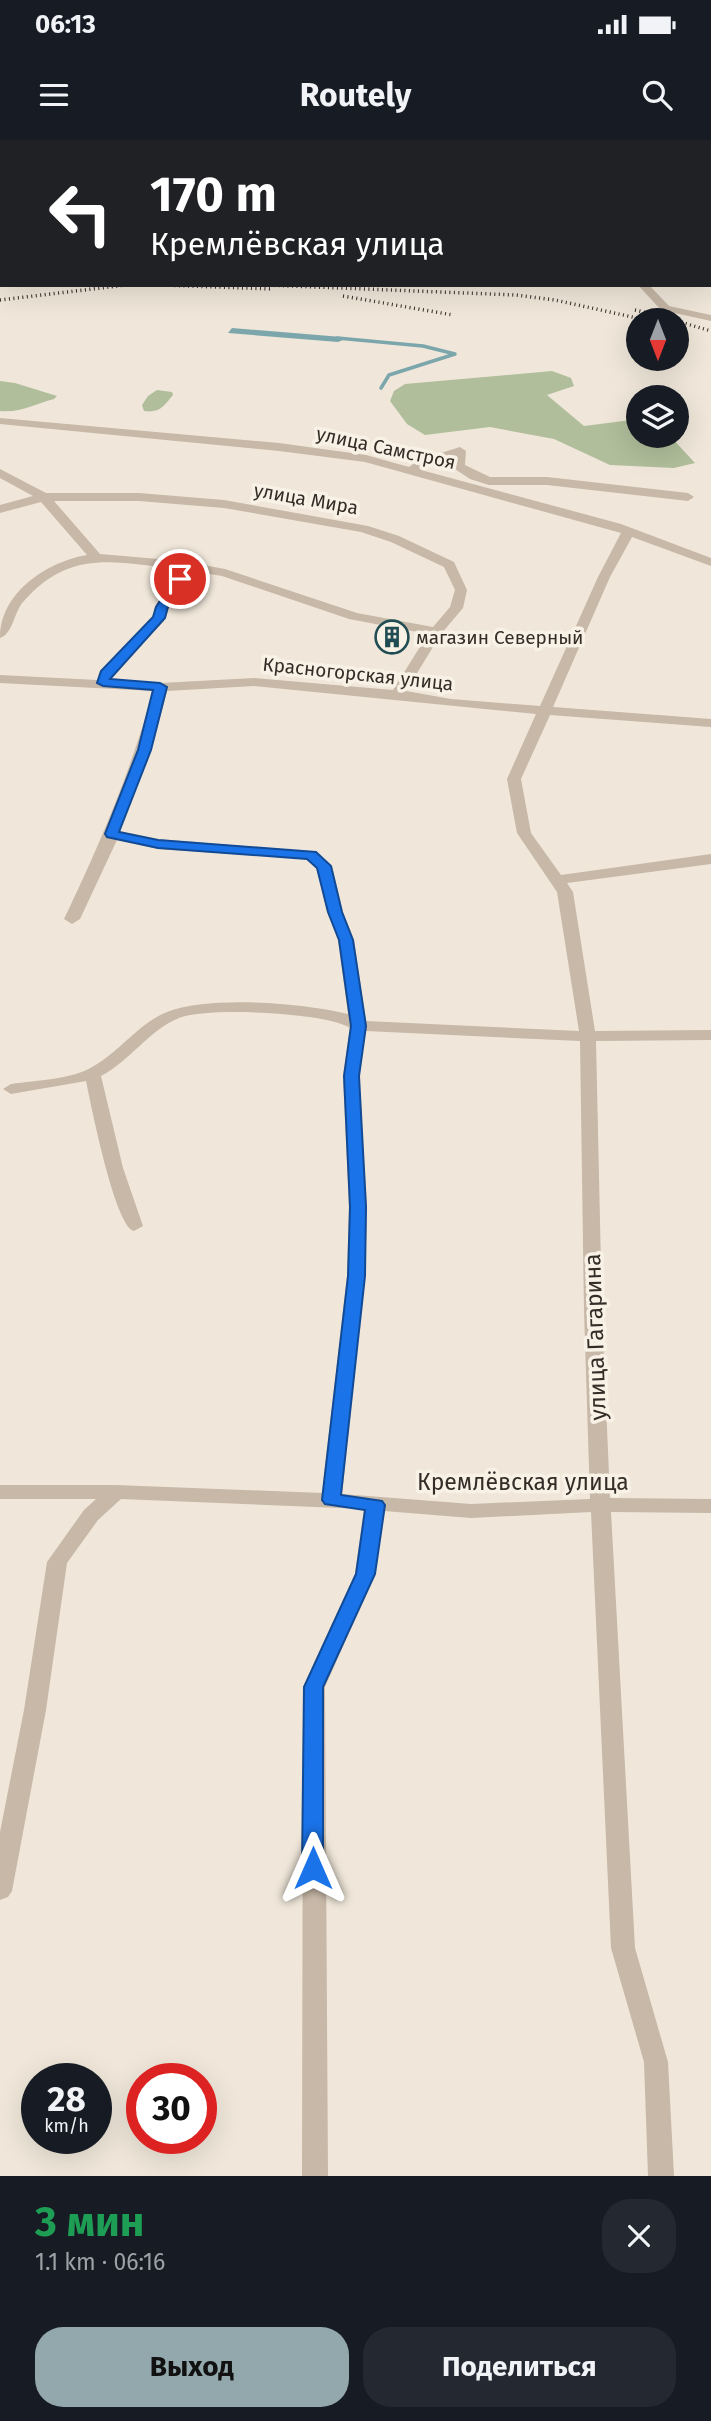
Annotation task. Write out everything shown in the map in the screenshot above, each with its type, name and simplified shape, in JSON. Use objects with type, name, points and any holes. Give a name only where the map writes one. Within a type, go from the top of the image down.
[{"type":"street","points":[[645,287],[665,308],[711,318]]},
{"type":"street","name":"улица Самстроя","points":[[0,421],[328,452],[413,470],[628,532],[711,562]]},
{"type":"street","points":[[413,470],[423,463],[460,451],[459,466],[474,476],[489,481],[547,481],[688,497]]},
{"type":"street","points":[[0,473],[44,497],[96,556]]},
{"type":"street","name":"улица Мира","points":[[0,509],[44,497],[139,497],[224,504],[364,529],[395,539],[449,565],[461,590],[456,608],[436,632],[397,694]]},
{"type":"street","name":"улица Гагарина","points":[[628,532],[604,577],[514,779],[524,833],[565,892],[588,1036],[593,1311],[607,1676],[623,1948],[656,2062],[661,2176]]},
{"type":"street","points":[[0,634],[15,603],[39,579],[72,561],[96,556],[188,566],[266,585],[354,616],[436,632]]},
{"type":"street","points":[[103,683],[106,674],[159,618],[162,607],[188,566]]},
{"type":"street","name":"Красногорская улица","points":[[0,679],[160,687],[254,682],[397,694],[439,702],[711,723]]},
{"type":"street","points":[[72,919],[111,834],[144,750],[160,687]]},
{"type":"street","points":[[111,834],[158,844],[311,855],[324,866],[335,912],[346,940],[358,1026],[351,1076],[358,1207],[356,1276],[331,1500]]},
{"type":"street","points":[[557,880],[711,859]]},
{"type":"street","points":[[11,1089],[99,1072],[155,1025],[175,1013],[201,1010],[271,1009],[322,1014],[345,1018],[358,1026],[588,1036],[711,1035]]},
{"type":"street","points":[[92,1073],[114,1168],[134,1226]]},
{"type":"street","name":"Кремлёвская улица","points":[[0,1492],[116,1492],[331,1500],[471,1511],[601,1505],[711,1506]]},
{"type":"street","points":[[0,1891],[35,1710],[57,1562],[91,1515],[116,1492]]},
{"type":"street","points":[[315,2176],[314,1687],[365,1574],[375,1505]]},
{"type":"green space","points":[[552,371],[571,378],[574,386],[547,395],[584,426],[626,421],[626,448],[681,448],[695,463],[674,468],[610,465],[554,439],[490,427],[425,435],[407,424],[390,401],[394,391],[405,384]]},
{"type":"green space","points":[[0,381],[57,396],[21,409],[0,411]]},
{"type":"green space","points":[[157,390],[172,392],[173,395],[161,408],[144,411],[142,405],[148,396]]},
{"type":"water","points":[[232,328],[342,337],[343,340],[338,342],[228,333]]},
{"type":"waterway","points":[[337,338],[423,346],[455,354],[389,375],[381,388]]},
{"type":"railway","points":[[0,300],[109,287]]},
{"type":"railway","points":[[217,287],[273,289]]},
{"type":"railway","points":[[315,287],[516,295],[555,300],[626,316]]},
{"type":"railway","points":[[343,296],[453,315]]},
{"type":"railway","points":[[690,325],[711,331]]},
{"type":"place","name":"магазин Северный","points":[[392,637]]},
{"type":"route","points":[[180,579],[162,607],[159,618],[143,638],[106,674],[103,683],[160,687],[144,750],[111,834],[158,844],[311,855],[324,866],[335,912],[346,940],[358,1026],[351,1076],[358,1207],[356,1276],[331,1500],[375,1505],[365,1574],[314,1687],[313,1868]]}]
